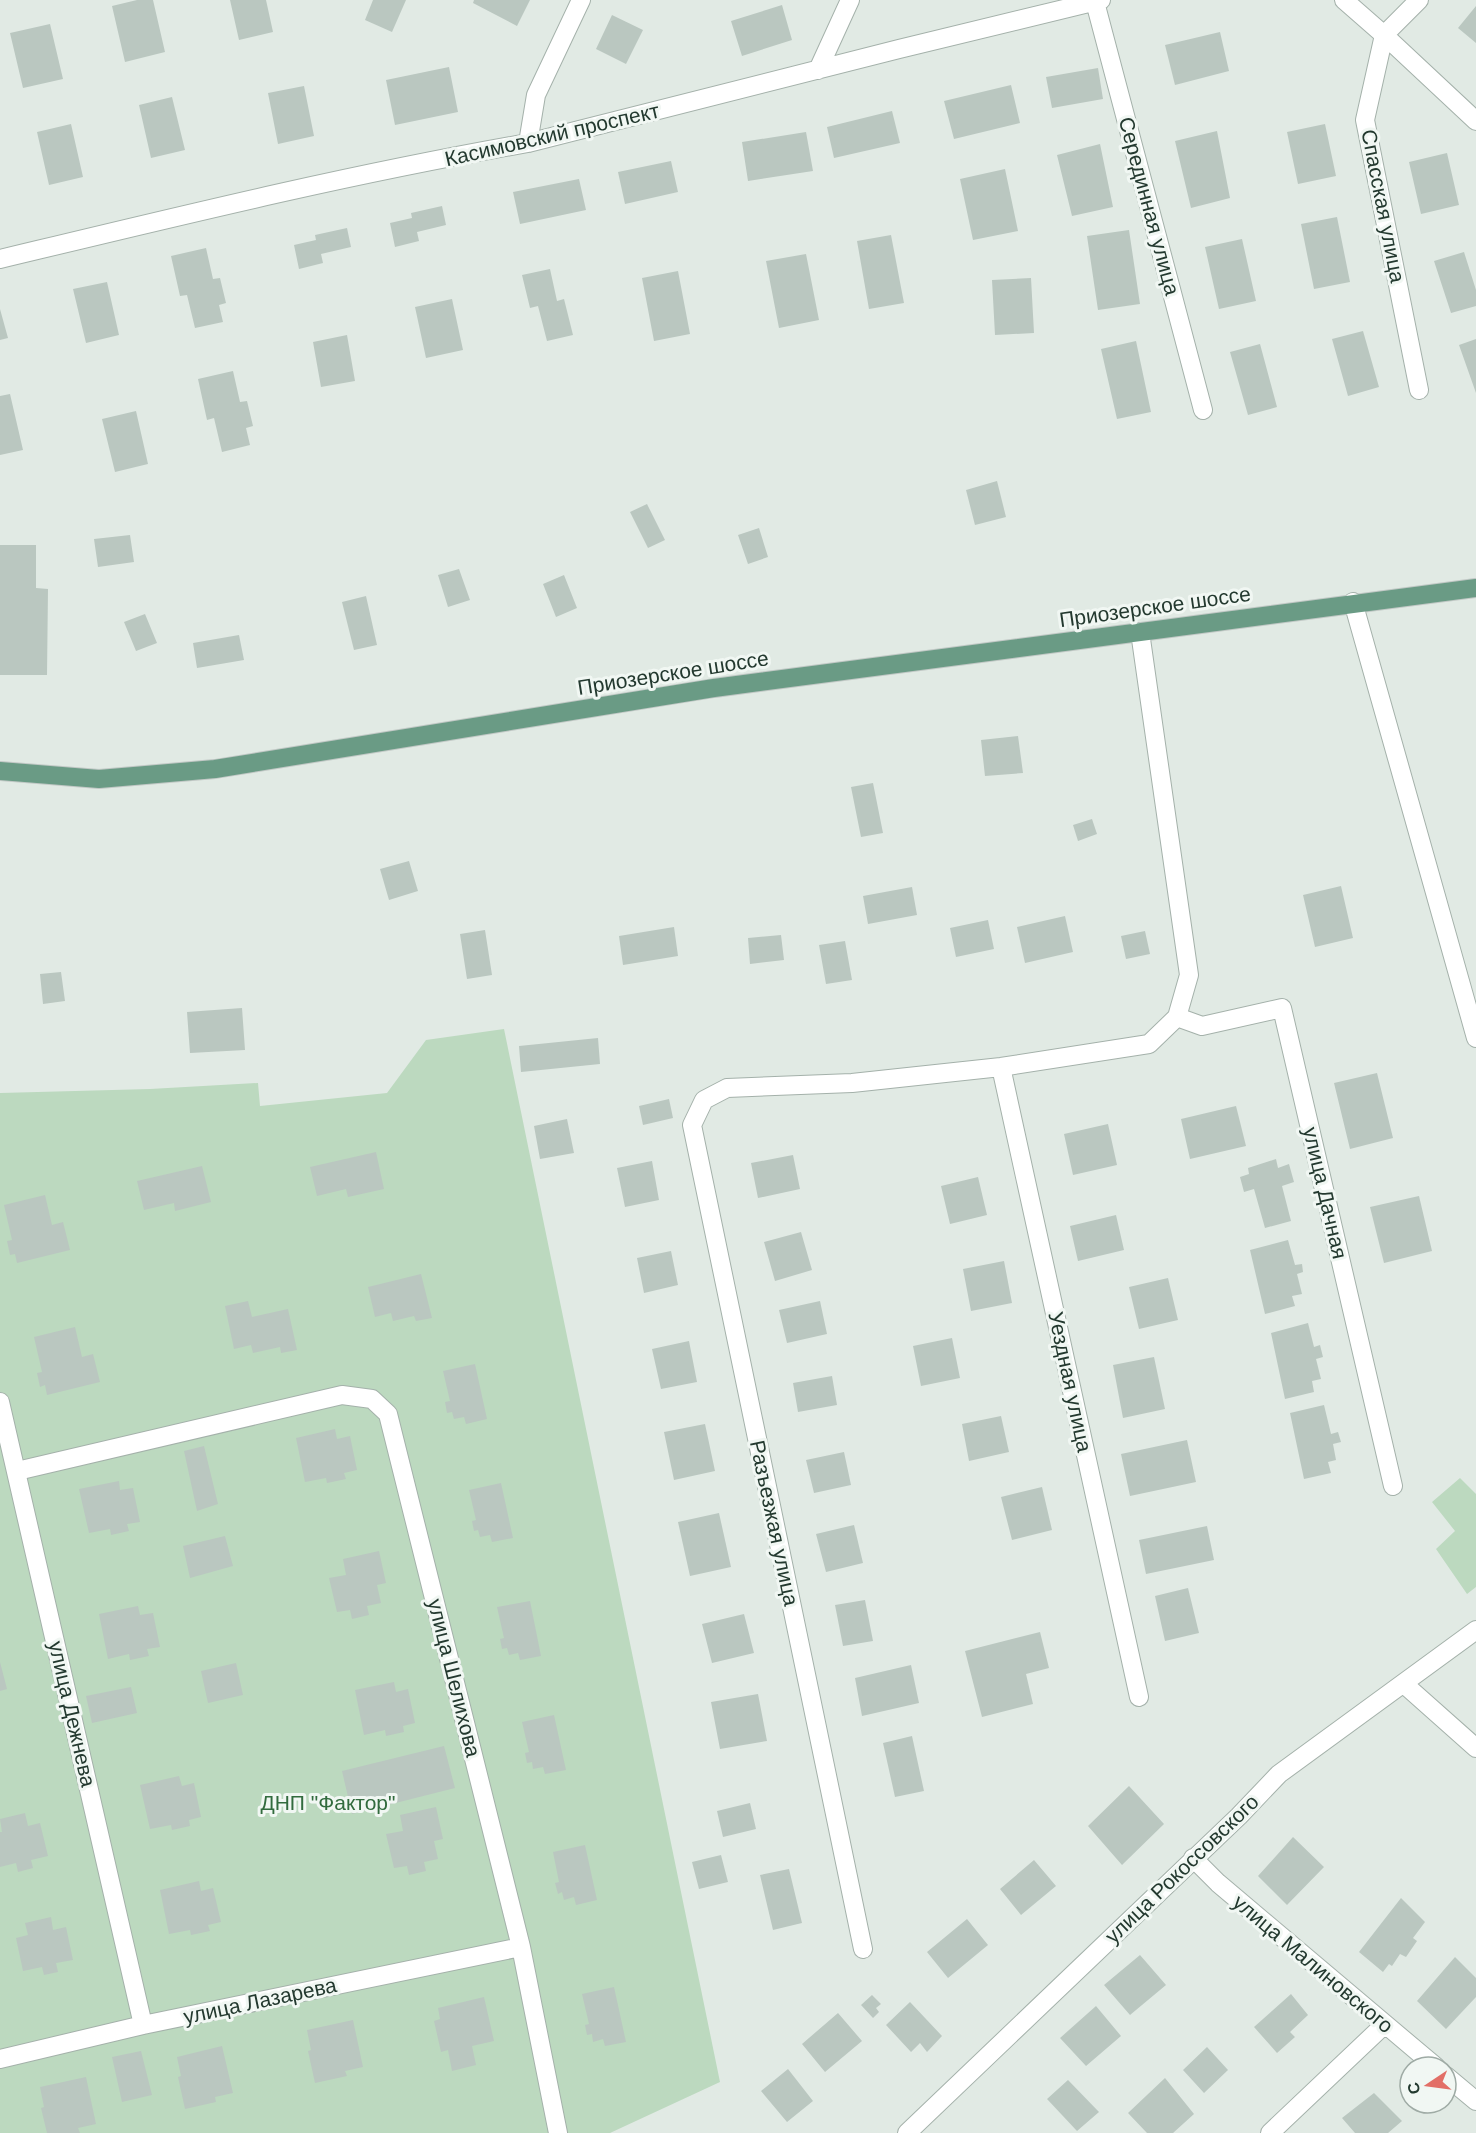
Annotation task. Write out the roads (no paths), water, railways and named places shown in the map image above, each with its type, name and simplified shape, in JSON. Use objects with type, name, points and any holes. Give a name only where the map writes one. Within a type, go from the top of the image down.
[{"type":"main road","name":"Приозерское шоссе","points":[[0,771],[99,779],[215,769],[714,688],[1476,588]]},
{"type":"street","points":[[528,144],[536,95],[581,0]]},
{"type":"street","points":[[818,70],[849,0]]},
{"type":"street","points":[[1344,0],[1476,121]]},
{"type":"street","points":[[1384,35],[1419,0]]},
{"type":"street","name":"Касимовский проспект","points":[[0,259],[247,200],[469,153],[528,144],[1098,1]]},
{"type":"street","name":"Серединная улица","points":[[1098,1],[1203,410]]},
{"type":"street","name":"Спасская улица","points":[[1384,35],[1365,120],[1419,390]]},
{"type":"street","points":[[1353,603],[1476,1038]]},
{"type":"street","points":[[1001,1067],[1149,1044],[1177,1017],[1189,975],[1140,632]]},
{"type":"street","name":"улица Дачная","points":[[1177,1017],[1202,1026],[1282,1008],[1392,1486]]},
{"type":"street","name":"Разъезжая улица","points":[[863,1949],[692,1125],[704,1100],[727,1088],[852,1083],[1001,1067]]},
{"type":"street","name":"Уездная улица","points":[[1001,1067],[1139,1697]]},
{"type":"street","name":"улица Шелихова","points":[[17,1471],[342,1395],[372,1400],[388,1414],[521,1947],[558,2133]]},
{"type":"street","name":"улица Дежнева","points":[[0,1402],[143,2025]]},
{"type":"street","name":"улица Рокоссовского","points":[[907,2133],[1239,1816],[1279,1774],[1476,1630]]},
{"type":"street","points":[[1404,1684],[1476,1748]]},
{"type":"street","name":"улица Малиновского","points":[[1193,1858],[1218,1883],[1422,2055]]},
{"type":"street","name":"улица Лазарева","points":[[0,2059],[143,2025],[521,1947]]},
{"type":"street","points":[[1270,2133],[1385,2024]]},
{"type":"street","points":[[1458,2086],[1476,2101]]},
{"type":"park label","name":"ДНП \"Фактор\"","points":[[328,1803]]}]
